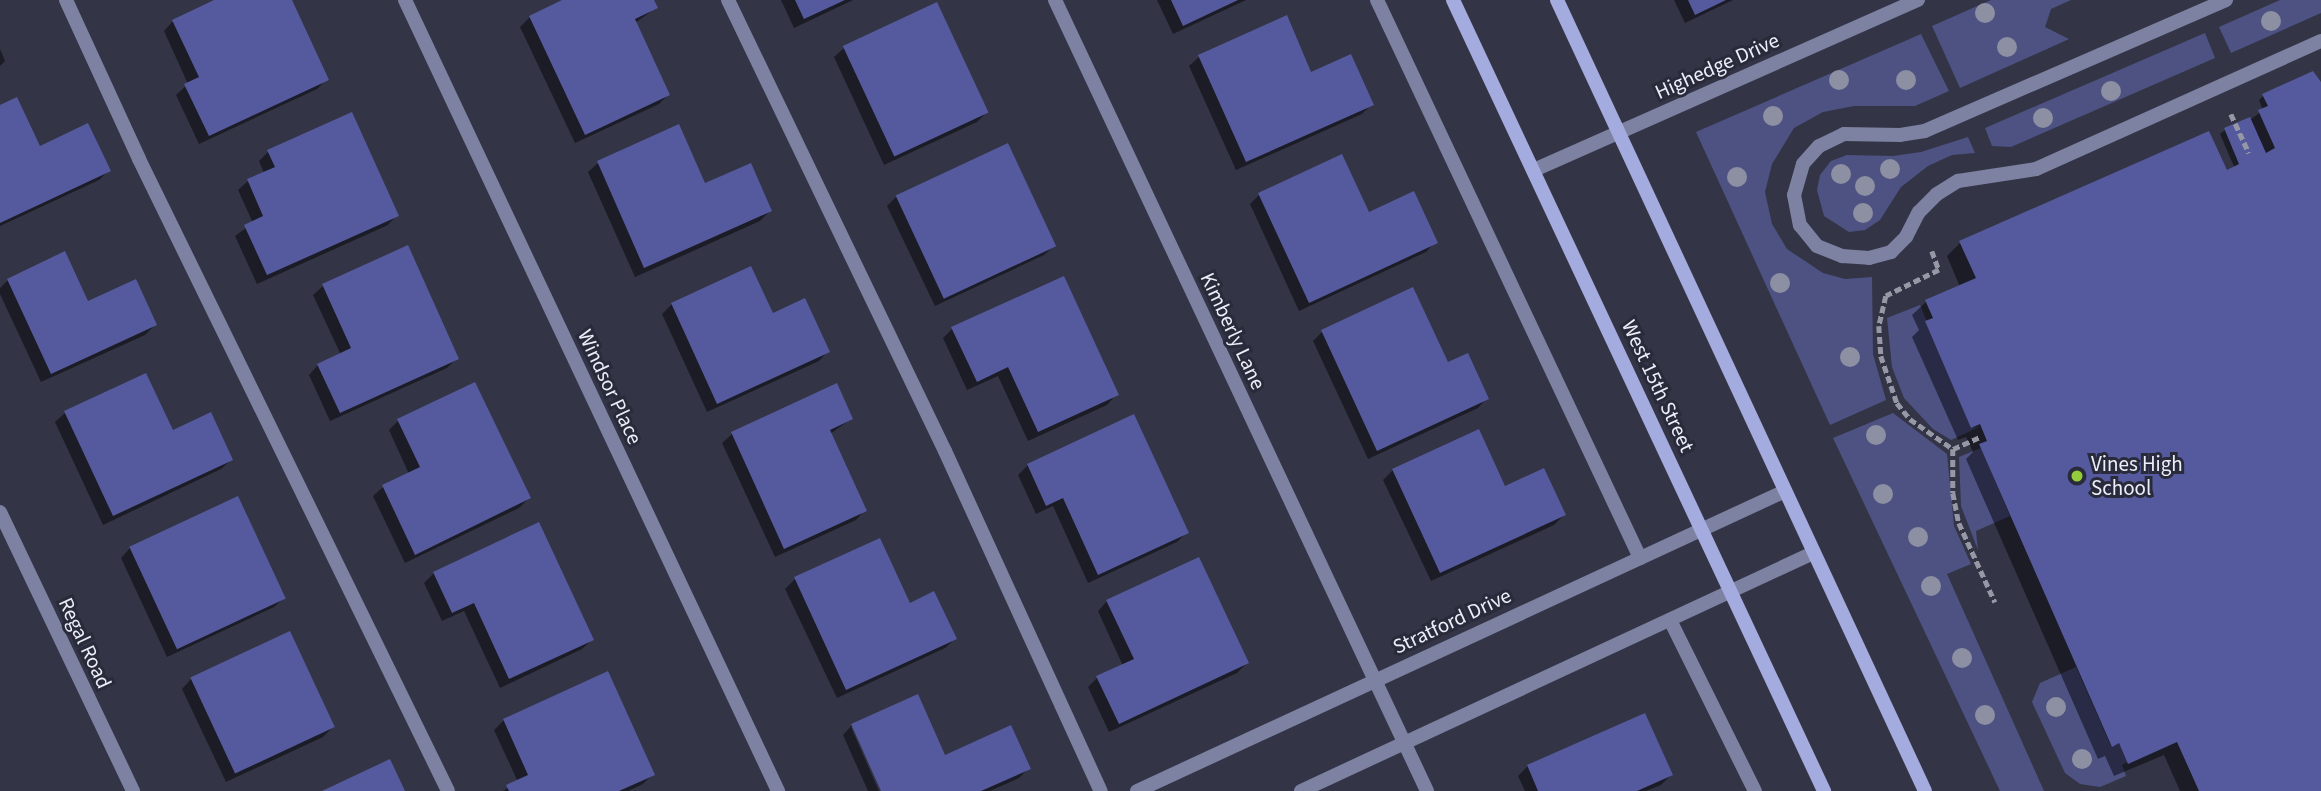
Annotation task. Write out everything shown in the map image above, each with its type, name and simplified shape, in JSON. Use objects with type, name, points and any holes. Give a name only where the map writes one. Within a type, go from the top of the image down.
[{"type":"main road","name":"West 15th Street","points":[[1453,0],[1824,791]]},
{"type":"main road","points":[[1557,0],[1925,791]]},
{"type":"street","points":[[66,0],[139,159],[448,791]]},
{"type":"street","name":"Windsor Place","points":[[405,0],[778,791]]},
{"type":"street","points":[[727,0],[945,451],[1101,791]]},
{"type":"street","name":"Kimberly Lane","points":[[1055,0],[1427,791]]},
{"type":"street","points":[[1377,0],[1640,558]]},
{"type":"street","name":"Highedge Drive","points":[[1534,170],[1918,0]]},
{"type":"street","points":[[2227,0],[1925,131],[1900,135],[1844,134],[1819,146],[1803,164],[1794,195],[1800,225],[1817,246],[1842,256],[1869,258],[1891,252],[1906,237],[1919,212],[1937,194],[1958,181],[2036,169],[2321,41]]},
{"type":"street","name":"Stratford Drive","points":[[1137,791],[1784,491]]},
{"type":"street","name":"Regal Road","points":[[0,512],[133,791]]},
{"type":"street","points":[[1301,791],[1813,554]]},
{"type":"street","points":[[1670,620],[1755,791]]},
{"type":"path","points":[[2218,118],[2244,107]]},
{"type":"path","points":[[2231,113],[2249,153]]},
{"type":"path","points":[[1935,239],[1931,248],[1939,271],[1886,296],[1880,326],[1881,356],[1897,403],[1910,419],[1953,449]]},
{"type":"path","points":[[1953,449],[1980,437]]},
{"type":"path","points":[[1953,449],[1953,493],[1959,523],[1995,602]]},
{"type":"shaded area","points":[[1991,0],[2071,0],[2051,9],[2045,27],[2069,39],[1960,88],[1932,26]]},
{"type":"shaded area","points":[[2280,0],[2321,0],[2321,13],[2231,53],[2219,27]]},
{"type":"shaded area","points":[[2205,33],[2215,58],[2011,147],[1992,146],[1985,128]]},
{"type":"shaded area","points":[[1921,34],[1949,91],[1915,106],[1854,106],[1823,112],[1794,128],[1772,164],[1765,192],[1772,224],[1787,249],[1823,273],[1845,279],[1872,277],[1873,354],[1886,400],[1830,425],[1696,132]]},
{"type":"shaded area","points":[[1968,137],[1975,153],[1952,155],[1928,166],[1901,187],[1880,220],[1865,230],[1849,232],[1824,216],[1817,190],[1820,175],[1831,161],[1847,155],[1893,156],[1921,152]]},
{"type":"shaded area","points":[[1920,305],[1971,428],[1981,426],[1951,440],[1933,429],[1904,398],[1892,367],[1887,318]]},
{"type":"shaded area","points":[[1893,413],[1947,454],[1954,526],[1971,564],[1947,574],[2044,791],[2000,791],[1833,438]]},
{"type":"shaded area","points":[[1981,448],[2010,516],[1976,531],[1978,550],[1961,506],[1959,457]]},
{"type":"shaded area","points":[[2076,667],[2111,746],[2119,743],[2127,762],[2122,765],[2126,776],[2100,787],[2080,784],[2065,773],[2032,702],[2040,683]]},
{"type":"building","points":[[214,0],[292,0],[329,80],[209,136],[184,84],[199,77],[172,20]]},
{"type":"building","points":[[562,0],[654,0],[658,8],[635,19],[670,95],[585,135],[529,16]]},
{"type":"building","points":[[795,0],[845,0],[804,19]]},
{"type":"building","points":[[1171,0],[1238,0],[1183,26]]},
{"type":"building","points":[[1688,0],[1726,0],[1695,15]]},
{"type":"building","points":[[937,2],[989,113],[894,157],[843,46]]},
{"type":"building","points":[[1287,15],[1311,72],[1351,54],[1374,105],[1246,162],[1198,55]]},
{"type":"building","name":"Vines High School","points":[[2313,71],[2321,82],[2321,791],[2199,791],[2177,742],[2128,764],[2119,743],[2112,747],[1979,444],[1987,441],[1980,424],[1971,428],[1925,321],[1933,318],[1925,300],[1976,278],[1959,241],[2209,131],[2227,170],[2239,164],[2224,128],[2250,117],[2266,153],[2275,148],[2258,110],[2268,106],[2262,94]]},
{"type":"building","points":[[17,97],[40,146],[88,123],[111,171],[0,223],[0,105]]},
{"type":"building","points":[[352,112],[399,216],[267,275],[244,225],[263,216],[247,179],[275,167],[267,150]]},
{"type":"building","points":[[679,124],[705,183],[751,163],[772,211],[644,268],[597,161]]},
{"type":"building","points":[[1008,143],[1056,246],[944,299],[896,195]]},
{"type":"building","points":[[1342,154],[1369,212],[1414,191],[1438,243],[1309,303],[1258,193]]},
{"type":"building","points":[[408,245],[459,359],[340,413],[317,364],[351,348],[322,284]]},
{"type":"building","points":[[65,251],[88,301],[136,279],[157,325],[51,374],[7,279]]},
{"type":"building","points":[[751,266],[773,313],[805,298],[830,352],[717,404],[671,303]]},
{"type":"building","points":[[1064,276],[1119,395],[1038,432],[1008,367],[977,382],[951,327]]},
{"type":"building","points":[[1413,287],[1448,362],[1468,353],[1489,399],[1377,451],[1321,330]]},
{"type":"building","points":[[146,373],[173,430],[211,412],[233,460],[113,516],[64,411]]},
{"type":"building","points":[[475,382],[531,498],[415,555],[382,485],[420,467],[397,419]]},
{"type":"building","points":[[837,383],[853,419],[830,430],[867,511],[784,549],[731,432]]},
{"type":"building","points":[[1134,414],[1189,533],[1098,575],[1063,498],[1046,506],[1027,464]]},
{"type":"building","points":[[1479,429],[1505,486],[1544,468],[1566,515],[1440,573],[1392,469]]},
{"type":"building","points":[[238,496],[286,598],[177,649],[129,547]]},
{"type":"building","points":[[539,522],[594,640],[509,679],[474,603],[452,613],[433,572]]},
{"type":"building","points":[[880,538],[910,603],[934,591],[957,639],[846,690],[794,577]]},
{"type":"building","points":[[1199,557],[1249,663],[1119,724],[1096,676],[1134,659],[1106,600]]},
{"type":"building","points":[[290,631],[335,727],[235,774],[190,677]]},
{"type":"building","points":[[608,671],[655,775],[619,791],[509,791],[506,785],[528,775],[503,719]]},
{"type":"building","points":[[918,694],[945,755],[1011,725],[1031,769],[981,791],[881,791],[851,724]]},
{"type":"building","points":[[1645,713],[1673,775],[1637,791],[1538,791],[1527,765]]},
{"type":"building","points":[[390,759],[405,791],[322,791]]},
{"type":"place","name":"Vines High School","points":[[2077,476]]}]
